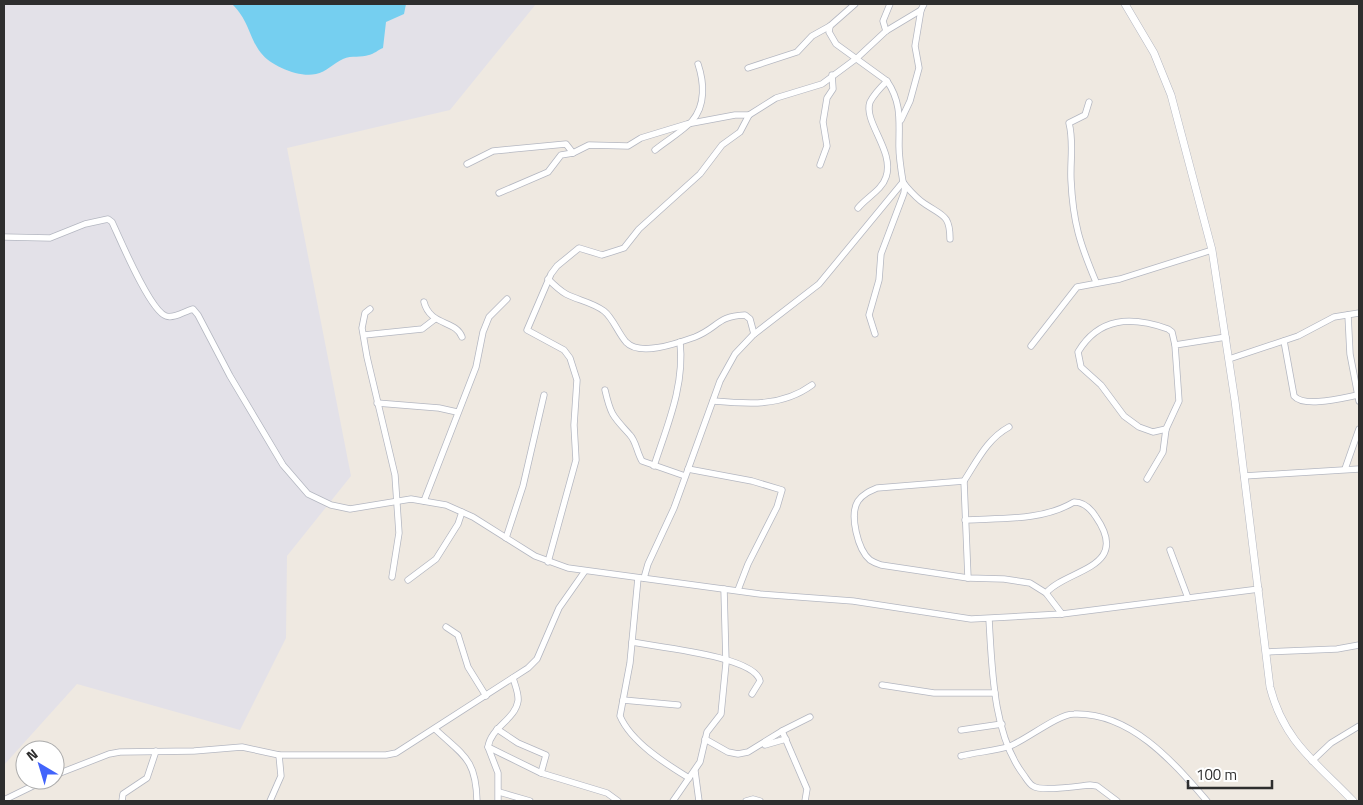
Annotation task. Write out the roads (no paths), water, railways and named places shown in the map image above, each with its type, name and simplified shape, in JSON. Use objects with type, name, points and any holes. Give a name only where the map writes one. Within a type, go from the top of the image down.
[{"type":"street","points":[[748,68],[797,52],[812,36],[830,26],[855,4]]},
{"type":"street","points":[[886,31],[883,21],[890,4]]},
{"type":"street","points":[[875,334],[869,315],[878,280],[881,254],[904,184],[899,145],[901,120],[913,93],[920,68],[915,46],[921,10],[924,4]]},
{"type":"street","points":[[1126,4],[1154,53],[1170,95],[1212,250],[1229,359],[1270,687],[1276,712],[1295,741],[1312,761],[1353,801]]},
{"type":"street","points":[[548,562],[576,460],[574,426],[578,380],[570,358],[564,350],[527,330],[548,279],[557,266],[579,248],[602,254],[624,248],[639,229],[700,174],[722,145],[740,132],[749,115],[776,98],[817,87],[857,58],[886,31],[921,10]]},
{"type":"street","points":[[830,26],[829,32],[836,44],[887,81],[892,88],[901,120]]},
{"type":"street","points":[[655,150],[692,121],[704,86],[698,64]]},
{"type":"street","points":[[820,165],[827,146],[823,122],[828,98],[833,89],[832,76]]},
{"type":"street","points":[[858,208],[867,197],[882,186],[887,175],[886,157],[869,115],[870,101],[887,81]]},
{"type":"street","points":[[1089,102],[1086,114],[1068,123],[1072,143],[1071,180],[1077,236],[1096,282]]},
{"type":"street","points":[[499,193],[548,172],[561,155],[573,153],[589,145],[628,146],[641,138],[687,124],[735,115],[749,115]]},
{"type":"street","points":[[467,164],[493,151],[566,144],[573,153]]},
{"type":"street","points":[[904,184],[918,200],[947,219],[950,226],[950,239]]},
{"type":"street","points":[[689,778],[661,762],[624,725],[620,716],[641,578],[662,535],[729,362],[754,334],[819,284],[904,184]]},
{"type":"street","points":[[4,237],[50,238],[85,224],[108,219],[112,222],[142,284],[160,312],[167,317],[192,309],[198,315],[230,376],[283,465],[299,486],[313,497],[341,508],[370,507],[396,501],[424,501],[446,505],[462,512],[548,562],[585,571],[724,589],[853,601],[960,619],[1062,614],[1259,589]]},
{"type":"street","points":[[1031,346],[1077,287],[1120,279],[1212,250]]},
{"type":"street","points":[[548,279],[565,293],[605,312],[627,343],[638,348],[656,348],[680,342],[710,331],[721,319],[736,315],[745,315],[750,319],[754,334]]},
{"type":"street","points":[[424,501],[476,367],[482,332],[489,317],[507,299]]},
{"type":"street","points":[[424,302],[426,310],[435,318],[457,330],[462,337]]},
{"type":"street","points":[[370,309],[365,313],[362,320],[364,335],[376,403],[391,452],[396,501],[399,541],[392,577]]},
{"type":"street","points":[[1229,359],[1284,341],[1334,317],[1359,313]]},
{"type":"street","points":[[1284,341],[1294,396],[1297,400],[1306,402],[1359,398],[1350,354],[1348,315]]},
{"type":"street","points":[[364,335],[422,329],[435,318]]},
{"type":"street","points":[[1148,479],[1163,452],[1166,429],[1177,410],[1180,393],[1172,332],[1168,329],[1130,321],[1103,326],[1084,341],[1078,352],[1078,360],[1082,367],[1101,386],[1128,419],[1153,432],[1166,429]]},
{"type":"street","points":[[1175,345],[1226,337]]},
{"type":"street","points":[[654,466],[677,390],[682,359],[680,342]]},
{"type":"street","points":[[713,401],[750,404],[768,403],[794,396],[812,385]]},
{"type":"street","points":[[605,390],[612,415],[631,436],[642,461],[685,476]]},
{"type":"street","points":[[506,538],[523,486],[544,395]]},
{"type":"street","points":[[376,403],[439,408],[457,412]]},
{"type":"street","points":[[968,578],[964,481],[988,442],[996,433],[1009,427]]},
{"type":"street","points":[[1345,469],[1359,429]]},
{"type":"street","points":[[688,469],[752,481],[782,490],[777,507],[748,564],[738,590]]},
{"type":"street","points":[[1244,476],[1359,469]]},
{"type":"street","points":[[964,481],[877,488],[866,493],[857,502],[855,521],[857,539],[870,560],[887,566],[968,578],[1004,579],[1030,583],[1046,593],[1062,614]]},
{"type":"street","points":[[965,520],[1041,515],[1059,511],[1074,502],[1086,506],[1104,530],[1106,542],[1104,551],[1099,560],[1088,569],[1051,586],[1046,593]]},
{"type":"street","points":[[408,580],[436,559],[458,524],[462,512]]},
{"type":"street","points":[[1170,550],[1188,598]]},
{"type":"street","points":[[65,771],[109,754],[242,747],[279,755],[386,755],[405,748],[528,668],[537,659],[559,608],[585,571]]},
{"type":"street","points":[[673,801],[700,762],[707,732],[720,714],[726,659],[724,589]]},
{"type":"street","points":[[989,619],[995,693],[1002,724],[1017,766],[1033,786],[1041,789],[1097,786],[1117,801]]},
{"type":"street","points":[[446,627],[458,635],[468,667],[486,696]]},
{"type":"street","points":[[632,642],[726,659],[757,673],[760,681],[752,694]]},
{"type":"street","points":[[1267,652],[1359,647]]},
{"type":"street","points":[[498,801],[498,773],[488,747],[489,739],[514,710],[518,702],[513,678]]},
{"type":"street","points":[[882,685],[934,693],[995,693]]},
{"type":"street","points":[[623,700],[678,705]]},
{"type":"street","points":[[961,756],[1009,746],[1073,714],[1114,721],[1136,733],[1169,758],[1207,801]]},
{"type":"street","points":[[756,747],[810,717]]},
{"type":"street","points":[[961,730],[1002,724]]},
{"type":"street","points":[[1312,761],[1336,739],[1350,733],[1359,726]]},
{"type":"street","points":[[498,728],[518,743],[546,755],[541,773]]},
{"type":"street","points":[[435,729],[470,764],[475,774],[477,801]]},
{"type":"street","points":[[782,731],[807,788],[805,801]]},
{"type":"street","points":[[705,739],[728,752],[738,754],[786,739]]},
{"type":"street","points":[[488,747],[541,773],[601,791],[618,801]]},
{"type":"street","points":[[122,801],[123,794],[147,778],[156,751]]},
{"type":"street","points":[[270,801],[281,776],[279,755]]},
{"type":"street","points":[[695,771],[699,801]]},
{"type":"street","points":[[4,800],[24,790]]},
{"type":"street","points":[[499,792],[530,801]]},
{"type":"street","points":[[746,801],[753,798],[760,801]]},
{"type":"water","points":[[232,4],[406,4],[404,14],[386,22],[383,48],[366,56],[343,59],[323,71],[309,75],[286,70],[266,58],[257,47],[246,23]]}]
